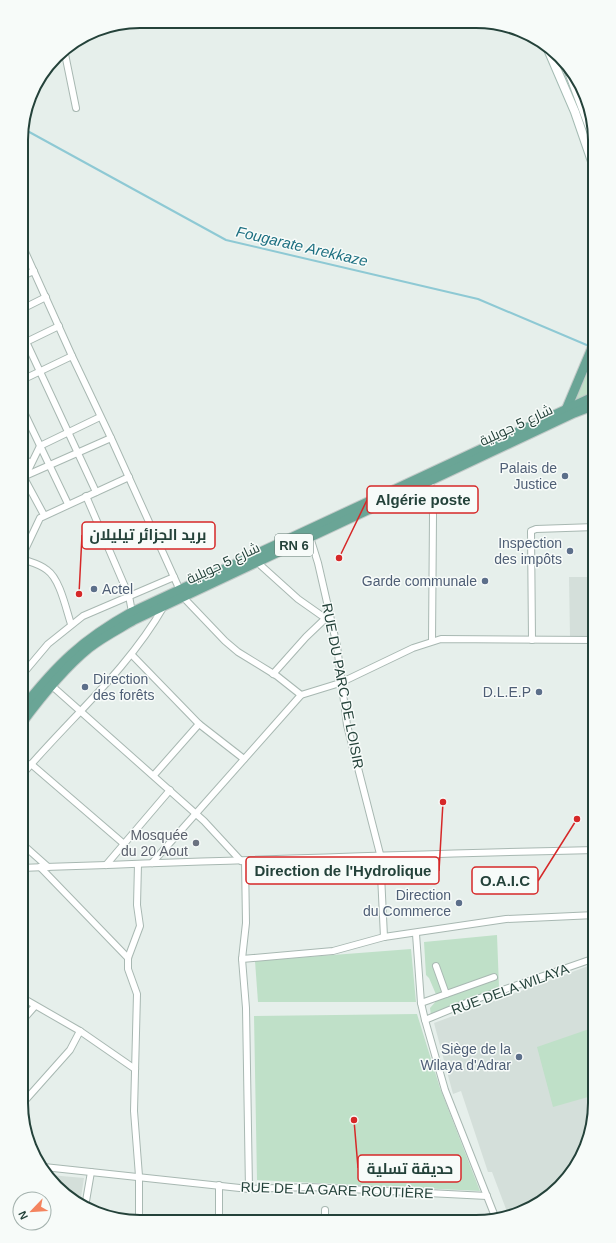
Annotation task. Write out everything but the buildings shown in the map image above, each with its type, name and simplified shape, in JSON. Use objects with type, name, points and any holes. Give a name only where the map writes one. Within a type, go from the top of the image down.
[{"type":"main road","points":[[552,58],[575,112],[588,150]]},
{"type":"main road","points":[[575,89],[585,114]]},
{"type":"main road","points":[[566,410],[588,358]]},
{"type":"main road","name":"شارع 5 جويلية","points":[[28,715],[76,659],[90,647],[134,620],[165,605],[181,593],[464,461],[588,399]]},
{"type":"main road","name":"شارع 5 جويلية","points":[[28,702],[60,663],[88,639],[132,612],[257,562],[309,534],[430,481],[464,461],[588,408]]},
{"type":"street","points":[[66,56],[76,108]]},
{"type":"street","points":[[28,258],[181,593],[230,645],[250,661],[273,674],[301,695]]},
{"type":"street","points":[[28,274],[34,271]]},
{"type":"street","points":[[28,306],[46,296]]},
{"type":"street","points":[[28,341],[59,326]]},
{"type":"street","points":[[28,350],[40,371],[96,492]]},
{"type":"street","points":[[28,377],[72,356]]},
{"type":"street","points":[[28,469],[40,446],[100,416]]},
{"type":"street","points":[[28,421],[68,504]]},
{"type":"street","points":[[28,477],[111,438]]},
{"type":"street","points":[[28,544],[38,520],[44,515],[129,477]]},
{"type":"street","points":[[430,481],[433,515],[432,641]]},
{"type":"street","points":[[28,486],[44,515]]},
{"type":"street","points":[[86,496],[129,596],[132,612]]},
{"type":"street","points":[[532,640],[531,531],[536,529],[588,527]]},
{"type":"street","name":"RUE DU PARC DE LOISIR","points":[[309,534],[328,616],[337,646],[340,683],[347,725],[380,854],[384,937]]},
{"type":"street","points":[[28,560],[49,570],[54,578],[71,624]]},
{"type":"street","points":[[257,562],[298,599],[328,616],[273,674]]},
{"type":"street","points":[[28,668],[48,644],[71,624],[83,616],[174,577]]},
{"type":"street","points":[[28,768],[132,655],[155,623],[165,605]]},
{"type":"street","points":[[152,862],[301,695],[340,683],[432,641],[450,638],[588,640]]},
{"type":"street","points":[[132,655],[199,724],[244,759]]},
{"type":"street","points":[[52,686],[154,775],[195,815],[209,826],[243,861],[246,923],[242,959],[246,1008],[249,1189]]},
{"type":"street","points":[[154,775],[199,724]]},
{"type":"street","points":[[31,764],[124,844]]},
{"type":"street","points":[[106,865],[170,790]]},
{"type":"street","points":[[28,849],[48,867]]},
{"type":"street","points":[[28,868],[138,864],[152,862],[243,861],[380,854],[588,850]]},
{"type":"street","points":[[138,864],[137,905],[140,926],[128,958],[128,970],[137,994],[134,1111],[139,1176],[140,1215]]},
{"type":"street","points":[[40,867],[128,958]]},
{"type":"street","points":[[242,959],[333,951],[384,937],[416,934],[506,919],[588,915]]},
{"type":"street","points":[[416,934],[421,1004],[425,1020],[446,1090],[494,1214]]},
{"type":"street","name":"RUE DELA WILAYA","points":[[425,1020],[471,1001],[588,960]]},
{"type":"street","points":[[436,966],[446,994]]},
{"type":"street","points":[[421,1004],[494,977]]},
{"type":"street","points":[[28,1002],[80,1031],[135,1069]]},
{"type":"street","points":[[28,1014],[35,1006]]},
{"type":"street","points":[[28,1097],[70,1050],[80,1031]]},
{"type":"street","name":"RUE DE LA GARE ROUTIÈRE","points":[[49,1168],[249,1189],[310,1187],[487,1196]]},
{"type":"street","points":[[86,1201],[91,1172]]},
{"type":"street","points":[[219,1215],[220,1185]]},
{"type":"street","points":[[325,1210],[325,1215]]},
{"type":"shaded area","points":[[569,577],[588,577],[588,636],[570,637]]},
{"type":"shaded area","name":"Siège de la Wilaya d'Adrar","points":[[588,966],[588,1110],[584,1132],[573,1159],[565,1171],[550,1187],[526,1203],[507,1211],[492,1172],[488,1172],[461,1091],[453,1094],[434,1023]]},
{"type":"shaded area","points":[[55,1175],[84,1178],[81,1198],[66,1187]]},
{"type":"green space","points":[[588,372],[588,395],[572,404]]},
{"type":"green space","points":[[497,935],[499,987],[431,1016],[430,1008],[438,999],[429,978],[426,975],[424,942]]},
{"type":"green space","points":[[411,949],[416,1002],[258,1002],[255,961]]},
{"type":"green space","points":[[417,1014],[440,1088],[480,1191],[257,1180],[254,1016]]},
{"type":"green space","points":[[588,1029],[588,1097],[553,1107],[537,1047]]},
{"type":"waterway","name":"Fougarate Arekkaze","points":[[28,131],[226,240],[478,299],[588,346]]},
{"type":"place","name":"Palais de Justice","points":[[565,476]]},
{"type":"place","name":"Inspection des impôts","points":[[570,551]]},
{"type":"place","name":"Algérie poste","points":[[339,558]]},
{"type":"place","name":"Garde communale","points":[[485,581]]},
{"type":"place","name":"Actel","points":[[94,589]]},
{"type":"place","name":"بريد الجزائر تيليلان","points":[[79,594]]},
{"type":"place","name":"Direction des forêts","points":[[85,687]]},
{"type":"place","name":"D.L.E.P","points":[[539,692]]},
{"type":"place","name":"Direction de l'Hydrolique","points":[[443,802]]},
{"type":"place","name":"O.A.I.C","points":[[577,819]]},
{"type":"place","name":"Mosquée du 20 Aout","points":[[196,843]]},
{"type":"place","name":"Direction du Commerce","points":[[459,903]]},
{"type":"place","name":"Siège de la Wilaya d'Adrar","points":[[519,1057]]},
{"type":"place","name":"حديقة تسلية","points":[[354,1120]]}]
